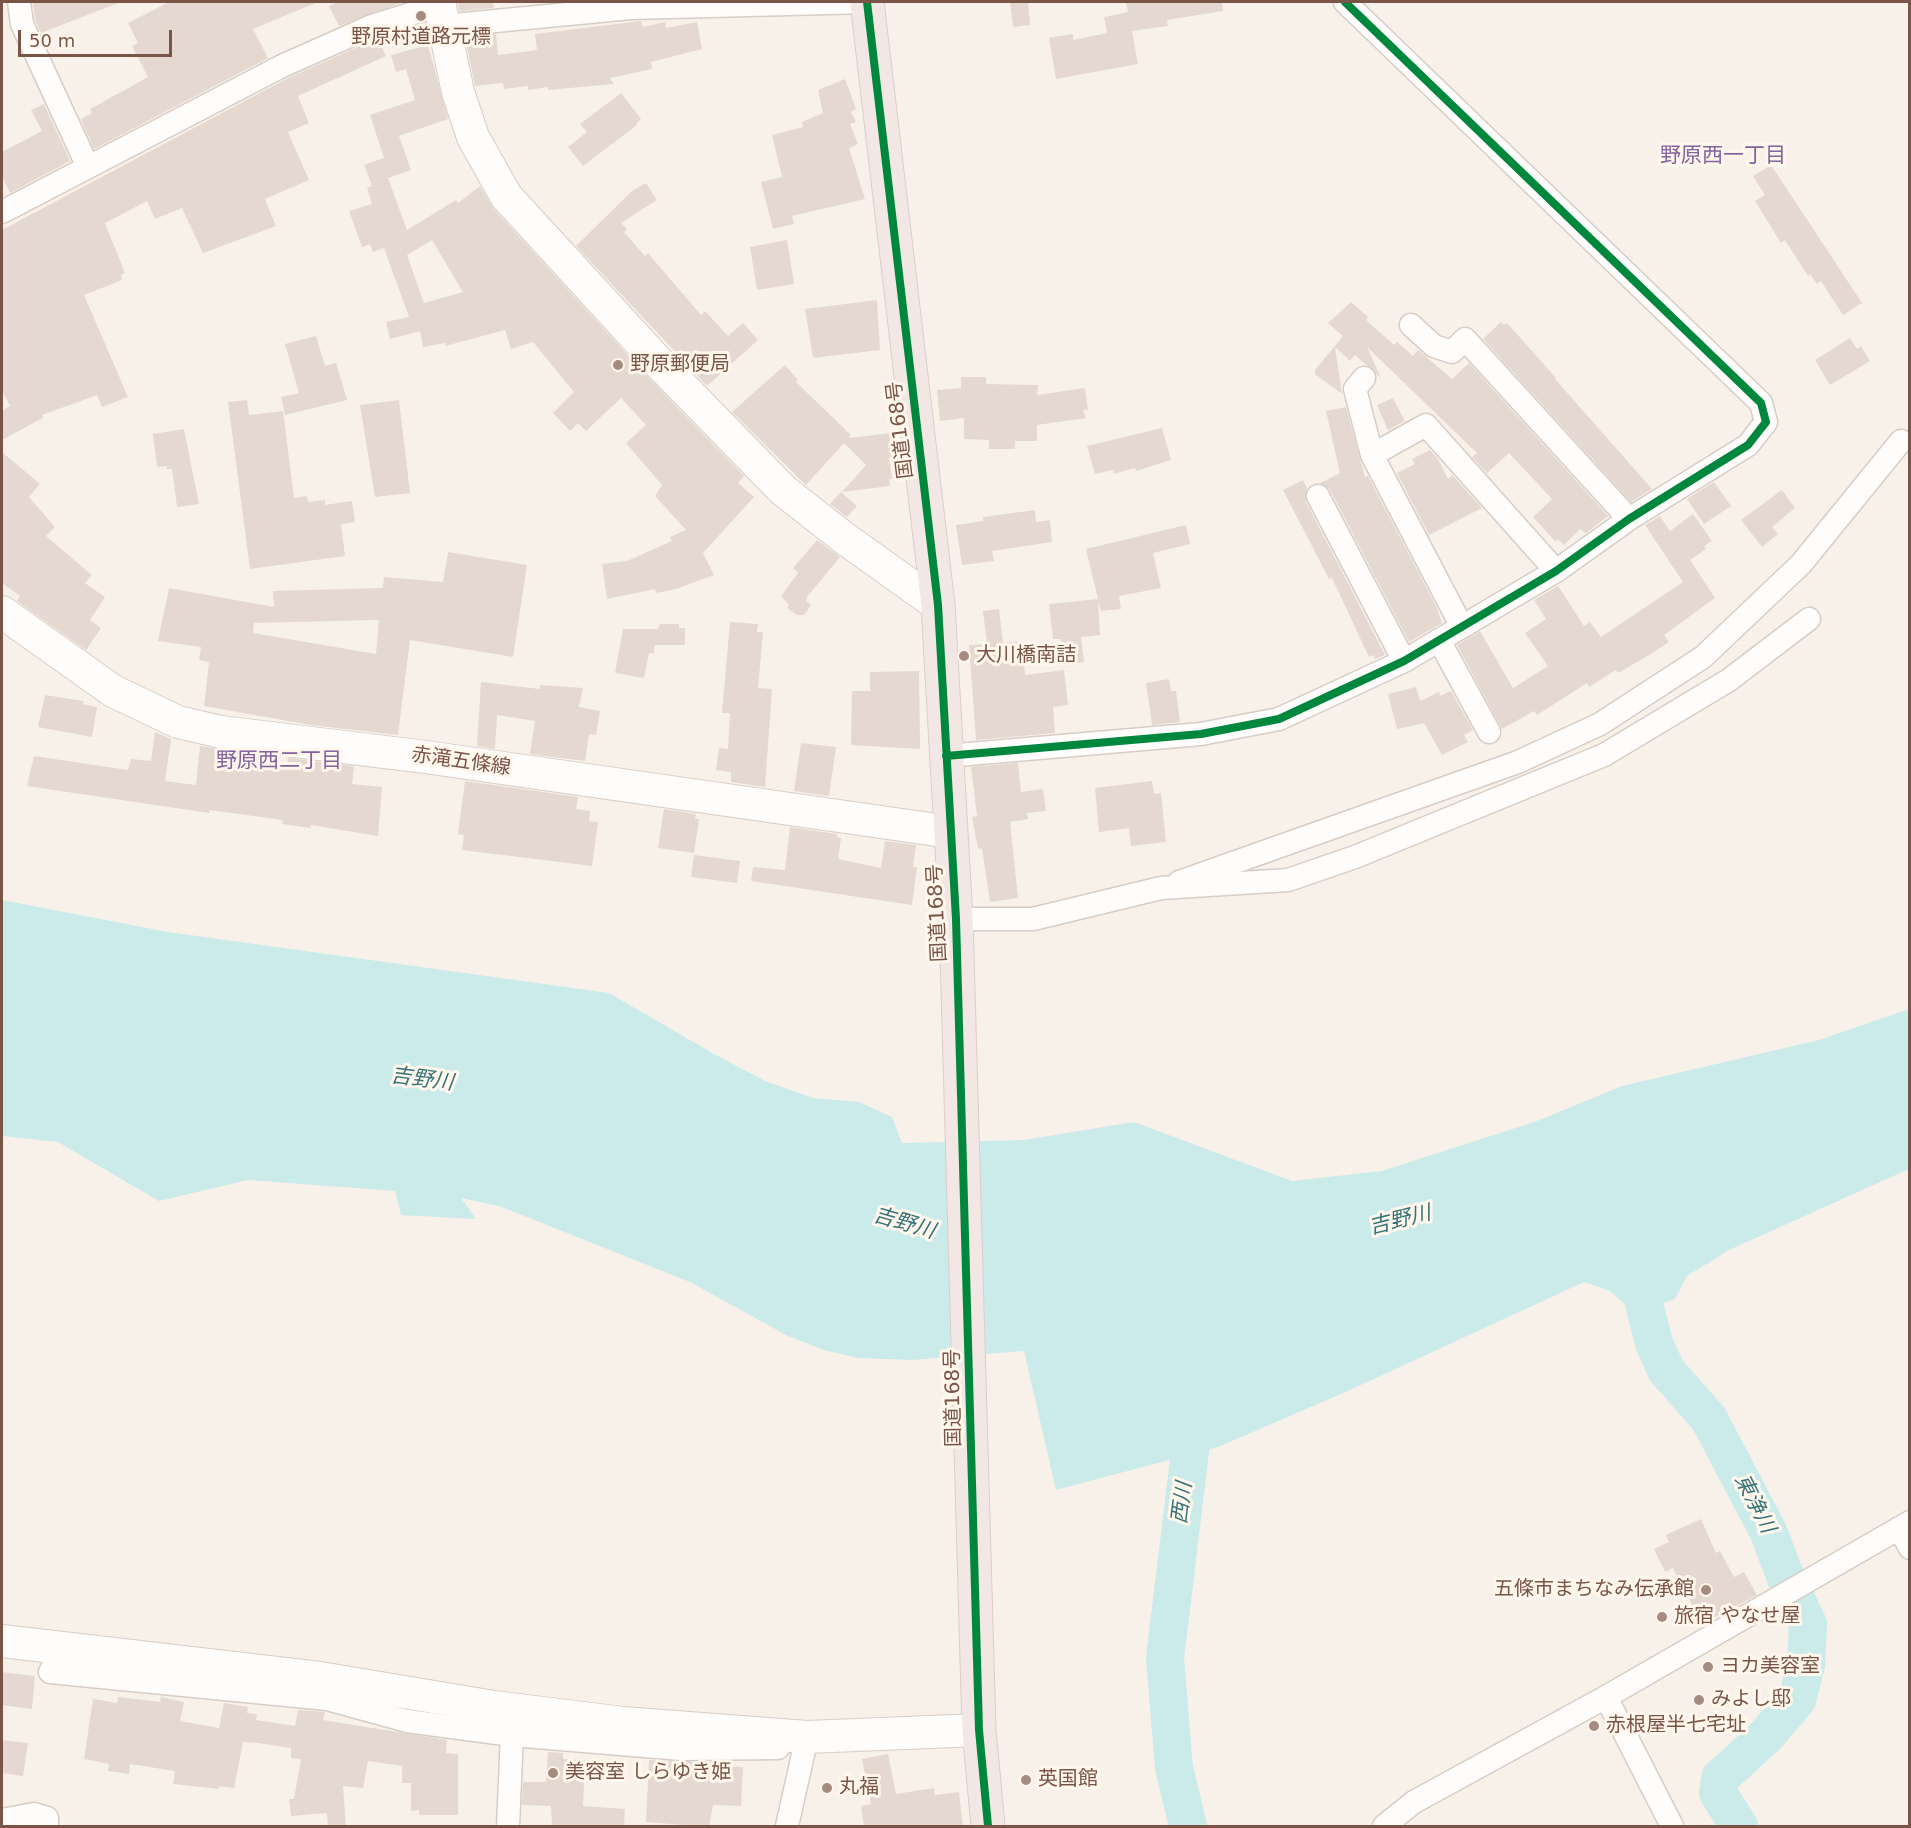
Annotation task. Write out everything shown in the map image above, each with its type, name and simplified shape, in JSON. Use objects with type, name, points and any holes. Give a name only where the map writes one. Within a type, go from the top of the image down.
[{"type":"highway","name":"国道168号","points":[[867,2],[938,604],[956,926],[979,1716],[988,1827]]},
{"type":"street","points":[[19,2],[22,24],[88,167]]},
{"type":"street","points":[[2,212],[282,66],[372,26],[440,11],[632,5],[867,2]]},
{"type":"street","points":[[946,756],[1201,734],[1279,719],[1404,661],[1556,571],[1629,519],[1748,445],[1766,422],[1761,402],[1345,2]]},
{"type":"street","points":[[440,11],[458,92],[473,137],[506,196],[644,347],[783,490],[844,538],[938,604]]},
{"type":"street","points":[[1411,325],[1434,346],[1452,352],[1465,339],[1629,519]]},
{"type":"street","points":[[1364,378],[1355,389],[1372,455],[1462,627]]},
{"type":"street","points":[[1372,455],[1426,425],[1556,571]]},
{"type":"street","points":[[956,926],[1033,919],[1161,888],[1518,762],[1600,724],[1703,657],[1785,580],[1801,564],[1901,441]]},
{"type":"street","points":[[1318,496],[1404,661]]},
{"type":"street","name":"赤滝五條線","points":[[2,612],[113,692],[178,722],[220,732],[426,757],[951,832]]},
{"type":"street","points":[[1161,888],[1288,880],[1355,857],[1530,786],[1614,749],[1729,680],[1809,619]]},
{"type":"street","points":[[1439,640],[1489,732]]},
{"type":"street","points":[[1384,1827],[1414,1802],[1606,1697],[1904,1525],[1910,1548]]},
{"type":"street","points":[[2,1641],[62,1650],[320,1678],[494,1707],[805,1742]]},
{"type":"street","points":[[62,1650],[50,1672],[327,1699],[407,1721],[512,1735],[681,1749],[805,1742],[979,1716]]},
{"type":"street","points":[[1606,1697],[1672,1827]]},
{"type":"street","points":[[508,1827],[512,1735]]},
{"type":"street","points":[[787,1827],[805,1742]]},
{"type":"street","points":[[2,1820],[34,1814],[47,1818],[47,1827]]},
{"type":"water","name":"吉野川","points":[[2,900],[168,932],[609,993],[765,1081],[813,1098],[859,1102],[892,1117],[902,1143],[1024,1140],[1134,1122],[1292,1181],[1382,1171],[1537,1121],[1622,1086],[1819,1040],[1909,1009],[1909,1169],[1729,1250],[1687,1276],[1675,1299],[1634,1312],[1610,1291],[1584,1282],[1350,1390],[1218,1447],[1056,1490],[1024,1351],[912,1360],[858,1358],[824,1350],[788,1336],[690,1282],[499,1206],[461,1198],[476,1219],[401,1215],[395,1191],[248,1180],[159,1201],[58,1142],[2,1136]]},
{"type":"building","points":[[33,2],[121,2],[41,33],[35,20]]},
{"type":"building","points":[[169,2],[318,2],[253,29],[268,58],[94,149],[81,119],[92,113],[90,109],[148,77],[132,46],[138,43],[128,23]]},
{"type":"building","points":[[338,2],[403,2],[339,26],[329,6]]},
{"type":"building","points":[[458,2],[493,2],[494,8],[459,11]]},
{"type":"building","points":[[1010,2],[1028,2],[1030,25],[1013,27]]},
{"type":"building","points":[[1126,2],[1222,2],[1223,11],[1167,20],[1168,26],[1132,31],[1138,64],[1056,79],[1049,38],[1073,34],[1073,40],[1107,33],[1104,17],[1128,12]]},
{"type":"building","points":[[641,21],[643,27],[665,22],[666,28],[697,22],[702,49],[651,62],[652,69],[610,78],[614,84],[548,90],[548,87],[528,90],[528,86],[504,89],[503,83],[475,86],[465,37],[496,34],[498,55],[537,50],[535,34]]},
{"type":"building","points":[[378,38],[386,56],[298,96],[309,123],[288,132],[309,180],[265,199],[276,226],[203,253],[182,208],[155,219],[147,201],[105,223],[125,273],[121,275],[122,280],[84,295],[128,397],[102,407],[97,395],[42,415],[43,418],[2,440],[2,411],[10,406],[2,391],[2,230],[288,78]]},
{"type":"building","points":[[428,45],[448,119],[399,136],[411,170],[388,178],[407,230],[456,200],[458,203],[480,186],[493,208],[647,376],[744,476],[738,483],[754,497],[703,553],[714,575],[676,589],[656,593],[655,589],[607,599],[602,564],[627,561],[672,541],[670,537],[686,530],[655,496],[662,485],[626,443],[646,425],[621,398],[586,431],[578,423],[570,431],[553,413],[574,392],[533,342],[511,349],[505,330],[445,346],[445,343],[423,347],[420,331],[390,339],[386,322],[409,317],[384,248],[373,252],[370,244],[362,247],[349,211],[372,204],[367,188],[372,186],[364,165],[384,158],[370,115],[415,100],[406,69],[396,72],[391,55]],"holes":[[[432,240],[463,292],[424,303],[407,255]]]},
{"type":"building","points":[[845,79],[856,109],[851,112],[856,122],[850,124],[858,144],[849,148],[865,199],[792,216],[794,224],[773,229],[761,182],[782,177],[772,135],[803,127],[802,122],[823,113],[818,90]]},
{"type":"building","points":[[621,93],[641,119],[637,125],[583,166],[568,147],[587,132],[580,124]]},
{"type":"building","points":[[44,104],[70,161],[10,193],[2,177],[2,152],[42,131],[31,110]]},
{"type":"building","points":[[1771,165],[1862,303],[1843,315],[1821,281],[1817,284],[1810,274],[1808,276],[1785,240],[1781,243],[1755,201],[1765,195],[1753,176]]},
{"type":"building","points":[[646,183],[657,200],[621,223],[627,229],[624,232],[645,256],[648,253],[701,315],[705,311],[728,336],[743,323],[758,340],[707,386],[576,246],[632,191]]},
{"type":"building","points":[[787,240],[794,284],[757,290],[750,247]]},
{"type":"building","points":[[877,300],[880,350],[813,358],[805,309]]},
{"type":"building","points":[[1351,302],[1368,317],[1366,320],[1394,345],[1397,342],[1413,356],[1418,350],[1452,379],[1469,363],[1608,516],[1586,533],[1580,529],[1564,545],[1558,539],[1555,541],[1533,517],[1552,499],[1509,453],[1487,473],[1472,457],[1477,453],[1367,347],[1381,378],[1355,355],[1350,361],[1335,347],[1342,394],[1315,374],[1315,370],[1343,336],[1328,323]]},
{"type":"building","points":[[1501,322],[1504,325],[1507,323],[1652,489],[1631,502],[1483,339]]},
{"type":"building","points":[[316,336],[325,366],[336,363],[347,400],[285,415],[281,397],[299,393],[285,344]]},
{"type":"building","points":[[1850,338],[1857,349],[1861,346],[1870,361],[1830,385],[1815,360]]},
{"type":"building","points":[[785,365],[798,380],[796,382],[851,435],[848,438],[892,433],[895,457],[889,458],[892,479],[889,479],[890,486],[842,492],[866,465],[844,443],[806,485],[732,412]]},
{"type":"building","points":[[961,377],[986,377],[986,384],[1038,385],[1037,395],[1085,388],[1088,410],[1083,410],[1086,418],[1037,425],[1037,441],[1015,441],[1015,449],[989,449],[989,440],[964,439],[964,418],[940,421],[937,390],[961,388]]},
{"type":"building","points":[[1393,398],[1405,421],[1388,430],[1377,405]]},
{"type":"building","points":[[247,400],[249,415],[283,411],[294,498],[307,496],[308,502],[325,500],[325,505],[352,501],[355,522],[341,524],[345,556],[250,569],[228,402]]},
{"type":"building","points":[[399,400],[410,493],[375,497],[360,405]]},
{"type":"building","points":[[1346,407],[1365,477],[1368,476],[1437,608],[1442,623],[1409,642],[1330,490],[1320,483],[1340,473],[1326,411]]},
{"type":"building","points":[[1162,428],[1171,460],[1136,471],[1135,468],[1114,474],[1113,470],[1095,474],[1087,446]]},
{"type":"building","points":[[184,429],[199,504],[177,507],[172,469],[167,469],[167,466],[157,467],[153,434]]},
{"type":"building","points":[[1430,450],[1438,459],[1448,479],[1452,475],[1482,508],[1429,535],[1397,473],[1415,464],[1412,459]]},
{"type":"building","points":[[2,452],[40,484],[29,497],[55,527],[46,536],[92,575],[85,583],[105,597],[90,620],[101,628],[86,650],[17,601],[20,596],[2,583]]},
{"type":"building","points":[[1303,480],[1307,488],[1306,502],[1385,655],[1375,659],[1373,655],[1369,657],[1332,578],[1329,579],[1283,490]]},
{"type":"building","points":[[1714,482],[1731,506],[1704,524],[1687,499]]},
{"type":"building","points":[[1782,490],[1795,508],[1772,527],[1778,534],[1762,547],[1741,520]]},
{"type":"building","points":[[841,492],[857,506],[847,517],[830,504]]},
{"type":"building","points":[[1035,510],[1036,522],[1050,520],[1052,542],[992,551],[994,561],[962,565],[956,525],[983,521],[983,517]]},
{"type":"building","points":[[1693,514],[1712,541],[1704,546],[1706,549],[1690,560],[1715,598],[1664,635],[1669,642],[1646,657],[1618,673],[1616,670],[1589,687],[1587,683],[1537,715],[1534,711],[1502,729],[1457,645],[1480,631],[1513,688],[1548,666],[1525,633],[1546,619],[1534,600],[1558,586],[1584,626],[1590,622],[1601,637],[1683,582],[1645,525],[1660,516],[1670,531]]},
{"type":"building","points":[[1186,525],[1190,544],[1153,553],[1161,588],[1119,596],[1121,609],[1101,611],[1098,601],[1100,635],[1081,637],[1084,662],[1064,665],[1061,639],[1053,639],[1049,604],[1098,599],[1086,549]]},
{"type":"building","points":[[817,540],[840,557],[807,597],[806,601],[811,605],[804,615],[797,615],[787,608],[789,605],[781,596],[798,573],[793,568]]},
{"type":"building","points":[[448,552],[527,565],[513,657],[410,640],[398,735],[311,725],[204,706],[209,662],[199,660],[201,647],[158,641],[169,588],[274,607],[273,591],[383,588],[384,577],[443,582]],"holes":[[[379,620],[376,654],[253,633],[254,623]]]},
{"type":"building","points":[[999,609],[1003,643],[1022,641],[1025,675],[1064,670],[1068,705],[1053,707],[1055,733],[976,740],[969,645],[987,644],[983,611]]},
{"type":"building","points":[[730,622],[758,624],[757,632],[763,632],[758,688],[772,689],[765,787],[731,782],[731,772],[716,770],[719,748],[728,749],[730,713],[722,713]]},
{"type":"building","points":[[660,624],[679,624],[679,628],[685,628],[685,645],[654,645],[654,653],[649,653],[644,678],[615,673],[623,629],[658,629]]},
{"type":"building","points":[[919,671],[920,749],[851,745],[852,691],[870,691],[870,672]]},
{"type":"building","points":[[1169,679],[1171,691],[1176,691],[1180,722],[1152,725],[1146,683]]},
{"type":"building","points":[[481,682],[540,689],[540,685],[583,688],[579,707],[600,711],[596,735],[589,734],[585,761],[530,754],[535,721],[497,715],[495,749],[477,746]]},
{"type":"building","points":[[1416,687],[1420,701],[1439,692],[1440,696],[1451,691],[1473,730],[1464,735],[1468,742],[1442,755],[1424,723],[1397,729],[1388,694]]},
{"type":"building","points":[[45,695],[84,701],[83,704],[97,707],[92,737],[38,727]]},
{"type":"building","points":[[155,732],[171,739],[165,781],[196,785],[200,746],[246,753],[245,761],[287,766],[288,758],[354,766],[352,784],[382,787],[378,836],[311,825],[311,828],[282,824],[283,820],[209,810],[209,813],[27,786],[34,756],[128,770],[131,759],[151,761]]},
{"type":"building","points":[[801,743],[836,747],[829,796],[794,791]]},
{"type":"building","points":[[1018,763],[1021,792],[1043,789],[1046,811],[1027,813],[1028,819],[1010,822],[1018,898],[990,902],[982,848],[978,849],[972,817],[977,816],[971,767]]},
{"type":"building","points":[[465,781],[578,797],[576,809],[590,811],[589,821],[598,822],[592,866],[462,850],[464,835],[458,834]]},
{"type":"building","points":[[1152,781],[1154,794],[1161,793],[1166,842],[1131,846],[1129,828],[1099,832],[1095,788]]},
{"type":"building","points":[[664,809],[696,814],[695,819],[699,819],[694,853],[658,848]]},
{"type":"building","points":[[790,827],[837,834],[837,837],[841,838],[838,859],[881,868],[885,841],[916,845],[913,867],[917,867],[912,905],[751,881],[753,867],[785,870]]},
{"type":"building","points":[[694,855],[740,861],[737,883],[691,877]]},
{"type":"building","points":[[1701,1519],[1716,1553],[1720,1551],[1734,1577],[1744,1572],[1757,1595],[1702,1624],[1673,1568],[1665,1572],[1654,1549],[1669,1542],[1666,1535]]},
{"type":"building","points":[[2,1672],[35,1676],[32,1709],[2,1705]]},
{"type":"building","points":[[118,1697],[160,1702],[161,1697],[184,1702],[180,1721],[219,1728],[224,1703],[248,1707],[247,1713],[257,1714],[256,1720],[295,1726],[298,1710],[325,1712],[323,1720],[447,1740],[446,1753],[458,1754],[458,1815],[419,1815],[419,1810],[411,1811],[411,1783],[402,1783],[402,1766],[368,1761],[363,1788],[343,1786],[346,1827],[328,1827],[327,1813],[291,1816],[289,1799],[294,1799],[301,1759],[291,1758],[291,1748],[258,1743],[243,1742],[234,1788],[219,1786],[219,1789],[173,1784],[175,1771],[130,1764],[129,1774],[108,1771],[109,1764],[84,1759],[93,1699],[117,1703]]},
{"type":"building","points":[[2,1740],[28,1743],[23,1776],[2,1773]]},
{"type":"building","points":[[548,1752],[563,1753],[563,1759],[585,1760],[583,1806],[625,1809],[624,1827],[552,1827],[551,1806],[522,1805],[523,1782],[546,1782]]},
{"type":"building","points":[[888,1754],[896,1794],[934,1788],[935,1795],[959,1792],[963,1827],[864,1827],[861,1806],[871,1804],[862,1759]]},
{"type":"building","points":[[649,1760],[716,1762],[716,1766],[743,1767],[741,1806],[713,1805],[709,1827],[646,1822]]},
{"type":"waterway","name":"東浄川","points":[[1640,1259],[1644,1304],[1654,1343],[1666,1370],[1709,1419],[1768,1531],[1786,1578],[1808,1624],[1806,1665],[1797,1700],[1765,1737],[1720,1778],[1718,1793],[1739,1826]]},
{"type":"waterway","name":"西川","points":[[1188,1826],[1174,1768],[1165,1658],[1192,1435],[1203,1405]]},
{"type":"cycle path","points":[[867,2],[938,605],[956,919],[979,1730],[988,1826]]},
{"type":"cycle path","points":[[946,756],[1201,734],[1279,719],[1404,661],[1556,571],[1629,519],[1748,445],[1766,422],[1761,403],[1345,2]]},
{"type":"place","name":"野原村道路元標","points":[[421,16]]},
{"type":"place","name":"野原郵便局","points":[[618,365]]},
{"type":"place","name":"大川橋南詰","points":[[964,656]]},
{"type":"place","name":"五條市まちなみ伝承館","points":[[1706,1590]]},
{"type":"place","name":"旅宿 やなせ屋","points":[[1662,1617]]},
{"type":"place","name":"ヨカ美容室","points":[[1708,1667]]},
{"type":"place","name":"みよし邸","points":[[1699,1700]]},
{"type":"place","name":"赤根屋半七宅址","points":[[1594,1726]]},
{"type":"place","name":"美容室 しらゆき姫","points":[[553,1773]]},
{"type":"place","name":"英国館","points":[[1026,1780]]},
{"type":"place","name":"丸福","points":[[827,1788]]},
{"type":"district","name":"野原西一丁目","points":[[1723,157]]},
{"type":"district","name":"野原西二丁目","points":[[279,762]]}]
